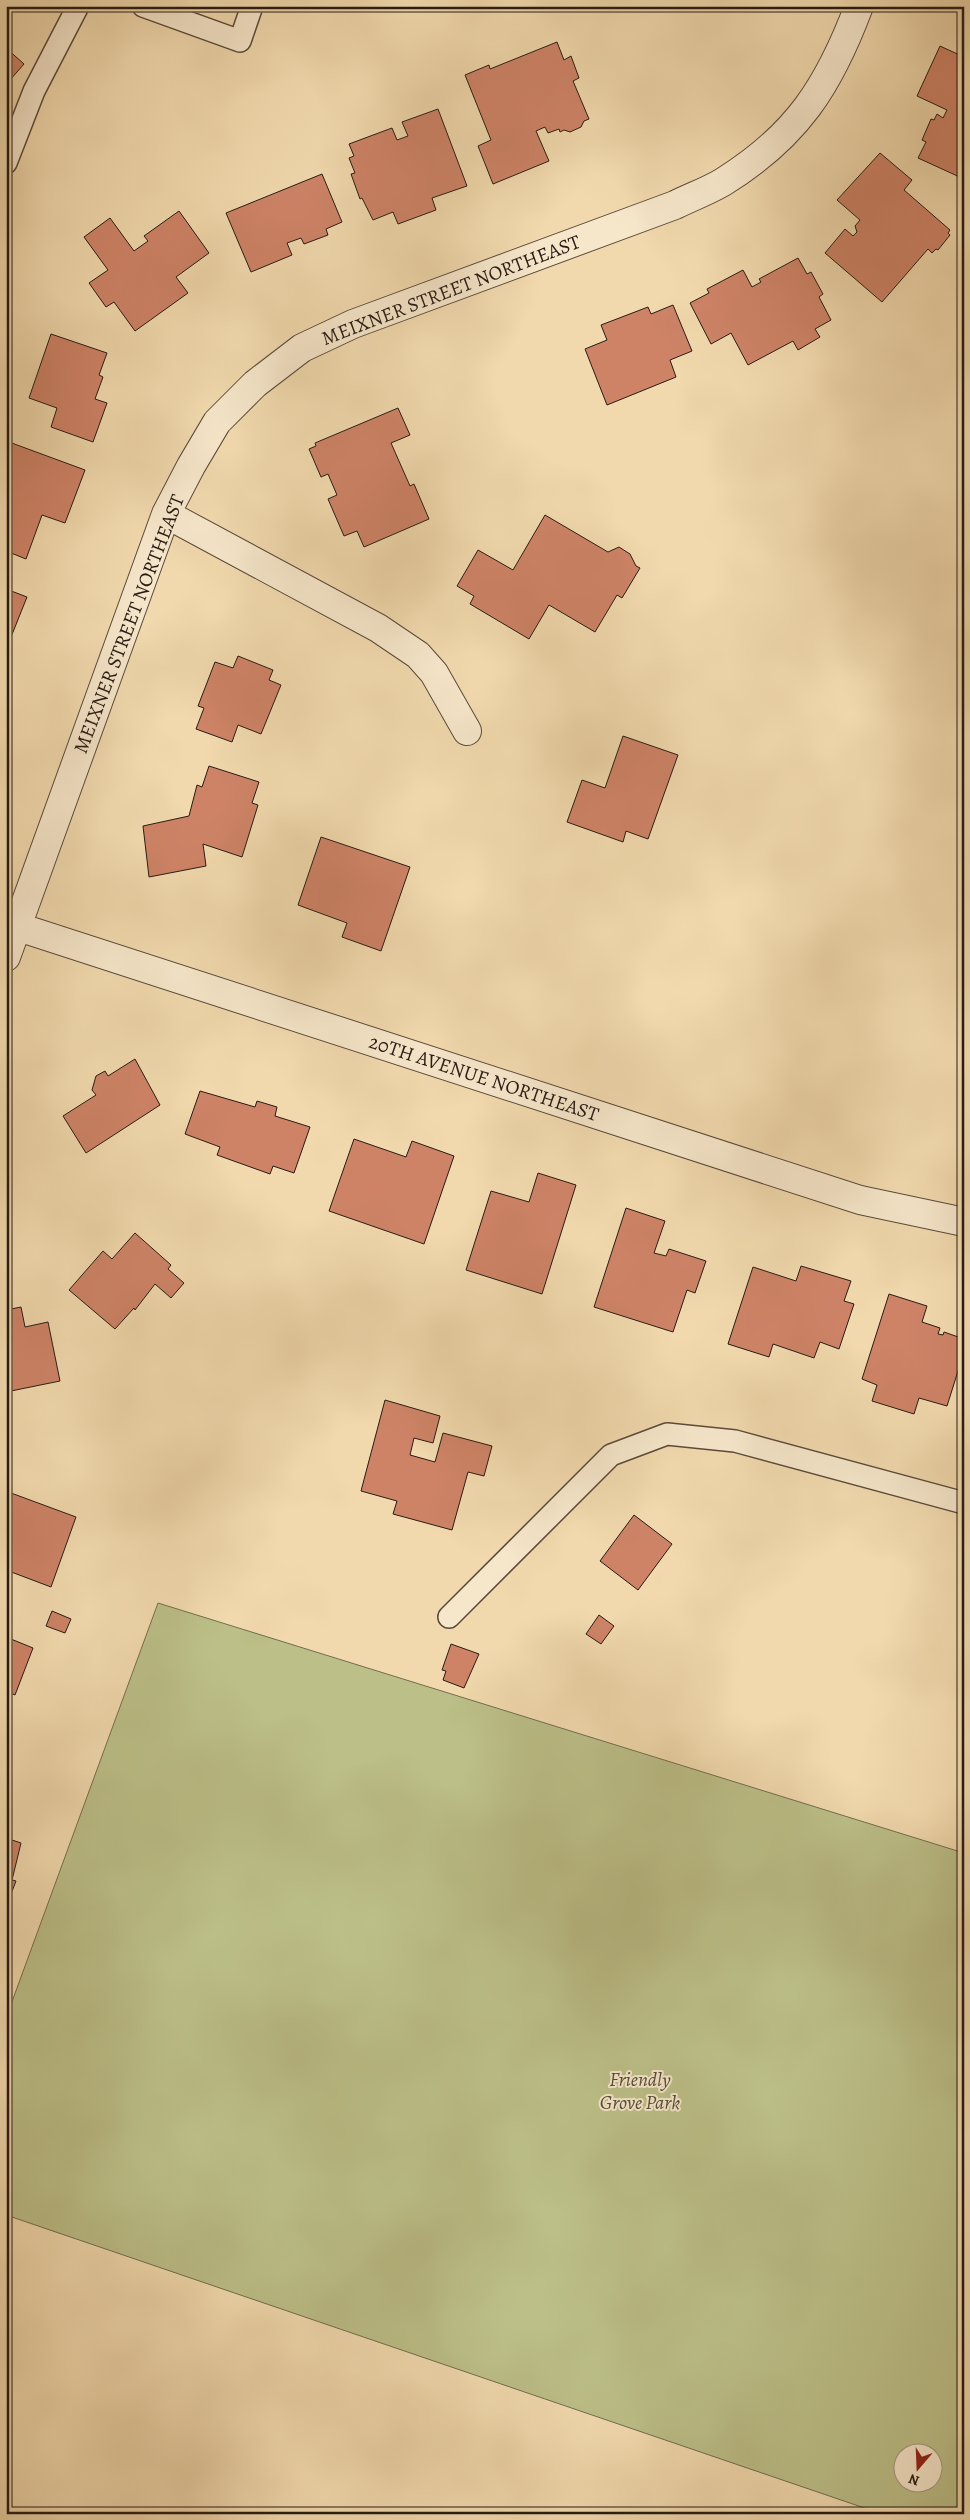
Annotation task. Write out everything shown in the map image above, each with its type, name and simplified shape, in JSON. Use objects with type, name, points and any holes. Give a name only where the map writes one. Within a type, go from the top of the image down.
[{"type":"street","name":"MEIXNER STREET NORTHEAST","points":[[6,957],[12,925],[166,514],[217,422],[255,384],[302,348],[353,324],[675,205],[722,182],[764,153],[802,115],[824,85],[845,44],[859,6]]},
{"type":"street","points":[[166,514],[378,628],[418,656],[434,673],[467,731]]},
{"type":"street","name":"20TH AVENUE NORTHEAST","points":[[12,925],[860,1200],[964,1222]]},
{"type":"lane","points":[[6,163],[34,91],[78,6]]},
{"type":"lane","points":[[148,7],[240,42],[252,6]]},
{"type":"lane","points":[[449,1618],[611,1455],[667,1434],[735,1440],[964,1503]]},
{"type":"green space","name":"Friendly Grove Park","points":[[158,1603],[964,1853],[964,2514],[882,2514],[6,2215],[6,2018]]},
{"type":"building","points":[[557,42],[564,60],[571,56],[579,78],[573,81],[589,119],[584,121],[581,127],[570,132],[564,130],[560,132],[559,129],[548,133],[545,127],[536,131],[549,161],[493,184],[478,146],[491,140],[465,75],[489,65],[490,69]]},
{"type":"building","points":[[940,46],[964,57],[964,179],[918,158],[926,142],[922,140],[931,119],[934,120],[937,114],[943,118],[947,110],[917,96]]},
{"type":"building","points":[[6,48],[24,64],[10,80],[6,76]]},
{"type":"building","points":[[438,109],[467,186],[432,198],[436,210],[398,224],[393,212],[373,220],[362,198],[360,199],[351,174],[355,173],[349,158],[354,156],[349,144],[392,128],[397,140],[408,136],[402,122]]},
{"type":"building","points":[[880,153],[912,180],[904,190],[950,230],[948,233],[950,235],[938,250],[936,249],[932,253],[928,249],[882,302],[825,253],[845,229],[853,236],[857,232],[855,226],[860,220],[837,200]]},
{"type":"building","points":[[322,174],[342,222],[326,229],[328,235],[304,244],[301,238],[287,243],[292,255],[251,272],[226,213]]},
{"type":"building","points":[[179,211],[209,253],[176,277],[188,293],[135,331],[114,302],[106,307],[89,283],[108,270],[84,237],[110,218],[134,251],[148,241],[144,236]]},
{"type":"building","points":[[798,258],[807,274],[811,272],[823,294],[819,297],[831,320],[815,329],[820,337],[798,350],[793,341],[748,365],[731,333],[711,344],[690,303],[709,293],[707,289],[743,270],[752,287],[761,282],[759,279]]},
{"type":"building","points":[[673,305],[692,351],[670,360],[676,377],[607,405],[585,349],[607,340],[601,325],[648,307],[651,314]]},
{"type":"building","points":[[51,334],[107,353],[99,375],[103,377],[95,399],[107,403],[93,442],[51,427],[57,408],[29,398]]},
{"type":"building","points":[[398,408],[410,435],[391,443],[410,486],[414,484],[429,519],[364,547],[357,531],[344,536],[328,499],[337,495],[328,474],[321,477],[309,449],[316,446],[315,443]]},
{"type":"building","points":[[9,442],[85,470],[65,523],[42,515],[26,559],[6,551],[6,443]]},
{"type":"building","points":[[545,515],[608,552],[619,547],[630,554],[636,566],[640,568],[622,598],[617,595],[595,632],[549,605],[529,639],[470,604],[474,596],[457,586],[478,550],[513,570]]},
{"type":"building","points":[[6,589],[27,597],[9,642],[6,641]]},
{"type":"building","points":[[238,656],[273,670],[269,680],[281,685],[261,734],[238,725],[232,742],[196,729],[204,708],[198,706],[215,662],[233,668]]},
{"type":"building","points":[[623,736],[678,755],[648,839],[626,831],[623,842],[567,822],[582,780],[605,788]]},
{"type":"building","points":[[209,766],[259,782],[252,803],[258,805],[242,857],[203,844],[206,866],[149,877],[143,826],[189,816],[197,785],[202,787]]},
{"type":"building","points":[[321,837],[410,867],[381,951],[342,937],[347,923],[298,905]]},
{"type":"building","points":[[135,1059],[160,1105],[86,1153],[63,1116],[96,1095],[92,1090],[96,1076],[105,1071],[108,1076]]},
{"type":"building","points":[[200,1091],[255,1107],[257,1101],[277,1107],[275,1116],[310,1127],[294,1173],[273,1166],[270,1174],[217,1155],[220,1147],[185,1134]]},
{"type":"building","points":[[354,1139],[406,1157],[412,1141],[454,1156],[424,1244],[329,1211]]},
{"type":"building","points":[[538,1173],[576,1185],[542,1294],[466,1270],[491,1191],[529,1202]]},
{"type":"building","points":[[626,1208],[665,1221],[654,1253],[666,1256],[669,1249],[706,1261],[695,1293],[687,1290],[673,1332],[594,1307]]},
{"type":"building","points":[[135,1233],[171,1265],[168,1269],[184,1283],[171,1298],[155,1284],[135,1310],[134,1308],[115,1329],[69,1290],[103,1251],[112,1259]]},
{"type":"building","points":[[801,1266],[851,1281],[844,1301],[854,1304],[839,1349],[820,1342],[814,1358],[773,1344],[769,1357],[728,1344],[753,1267],[796,1281]]},
{"type":"building","points":[[889,1294],[927,1306],[922,1322],[940,1328],[938,1334],[943,1335],[944,1332],[964,1339],[964,1352],[947,1406],[919,1398],[914,1414],[872,1401],[877,1385],[862,1379]]},
{"type":"building","points":[[21,1307],[25,1327],[48,1322],[60,1381],[6,1392],[6,1310]]},
{"type":"building","points":[[385,1400],[440,1416],[433,1443],[414,1438],[410,1455],[435,1462],[443,1433],[492,1446],[484,1476],[468,1472],[452,1530],[393,1514],[397,1501],[361,1491]]},
{"type":"building","points":[[11,1493],[76,1517],[51,1587],[6,1570],[6,1505]]},
{"type":"building","points":[[634,1515],[672,1544],[638,1590],[600,1561]]},
{"type":"building","points":[[52,1611],[71,1619],[65,1633],[46,1626]]},
{"type":"building","points":[[599,1615],[614,1626],[601,1644],[586,1634]]},
{"type":"building","points":[[6,1637],[33,1648],[15,1695],[6,1691]]},
{"type":"building","points":[[451,1644],[479,1654],[464,1688],[443,1680],[446,1671],[442,1670]]},
{"type":"building","points":[[6,1838],[21,1843],[12,1880],[16,1881],[6,1907]]}]
